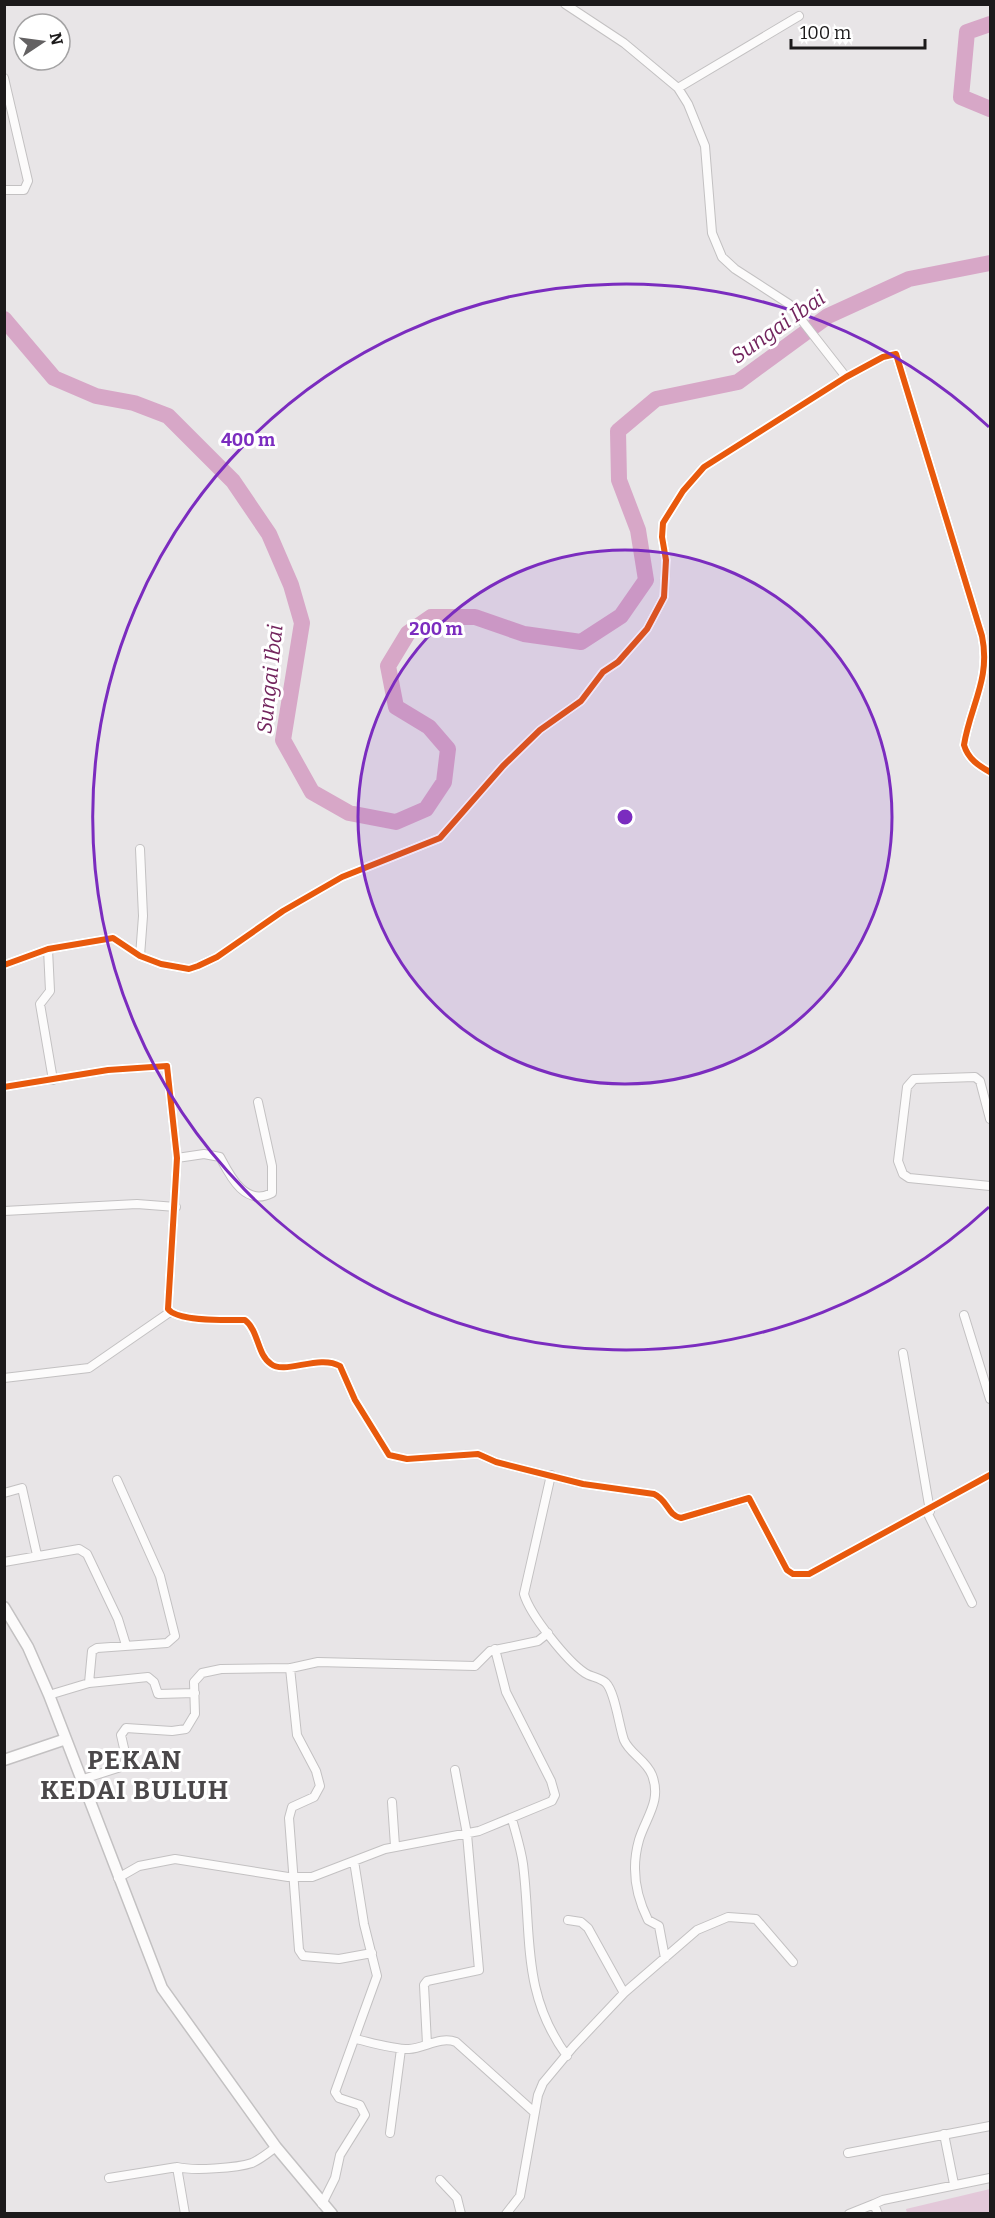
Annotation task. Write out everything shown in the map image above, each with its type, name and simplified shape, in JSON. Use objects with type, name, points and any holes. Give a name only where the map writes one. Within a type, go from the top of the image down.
[{"type":"main road","points":[[4,1607],[23,1637],[49,1695],[162,1988],[276,2147],[332,2214]]},
{"type":"main road","points":[[4,1760],[66,1739]]},
{"type":"street","points":[[565,4],[576,7],[678,88],[688,104],[705,146],[711,224],[722,257],[735,269],[789,304],[846,376]]},
{"type":"street","points":[[678,88],[799,16]]},
{"type":"street","points":[[4,78],[28,184],[24,190],[4,190]]},
{"type":"street","points":[[4,965],[48,949],[113,938],[140,956],[161,964],[189,969],[230,948],[284,911],[342,877],[440,837],[503,766],[540,730],[581,701],[603,672],[618,662],[647,630],[664,597],[666,560],[662,537],[663,523],[695,478],[713,459],[846,376],[883,357],[896,354],[982,636],[985,657],[983,679],[964,745],[966,753],[976,764],[990,772]]},
{"type":"street","points":[[140,849],[143,916],[140,956]]},
{"type":"street","points":[[48,949],[50,991],[40,1004],[53,1080]]},
{"type":"street","points":[[4,1087],[108,1070],[167,1066],[170,1074],[177,1158],[176,1207],[167,1304],[170,1312]]},
{"type":"street","points":[[990,1119],[980,1081],[975,1077],[914,1079],[907,1087],[898,1161],[903,1174],[909,1178],[990,1186]]},
{"type":"street","points":[[177,1158],[204,1154],[220,1157],[243,1191],[257,1196],[272,1193],[272,1166],[258,1102]]},
{"type":"street","points":[[4,1211],[137,1204],[176,1207]]},
{"type":"street","points":[[4,1378],[89,1368],[170,1312],[216,1320],[245,1320],[252,1328],[268,1363],[277,1367],[326,1361],[340,1366],[355,1400],[389,1455],[407,1459],[478,1454],[496,1462],[583,1484],[654,1494],[663,1498],[672,1514],[681,1518],[750,1498],[787,1570],[800,1575],[809,1574],[928,1511],[990,1475]]},
{"type":"street","points":[[964,1315],[990,1399]]},
{"type":"street","points":[[903,1353],[928,1511],[972,1603]]},
{"type":"street","points":[[551,1475],[524,1586],[526,1601],[548,1633],[584,1672],[605,1682],[611,1693],[625,1743],[645,1762],[653,1776],[655,1802],[639,1842],[634,1886],[648,1920],[659,1926],[665,1959]]},
{"type":"street","points":[[89,1683],[92,1651],[126,1645],[167,1643],[176,1636],[160,1576],[117,1480]]},
{"type":"street","points":[[4,1493],[22,1488],[37,1555]]},
{"type":"street","points":[[4,1562],[79,1549],[87,1554],[118,1619],[126,1645]]},
{"type":"street","points":[[80,1780],[124,1766],[126,1757],[121,1735],[126,1728],[172,1731],[186,1729],[195,1714],[195,1677],[202,1673],[221,1670],[290,1668],[324,1662],[474,1666],[495,1649],[537,1641],[548,1633]]},
{"type":"street","points":[[118,1878],[133,1868],[175,1859],[292,1877],[312,1877],[395,1846],[467,1834],[512,1819],[552,1801],[555,1795],[547,1769],[506,1692],[495,1649]]},
{"type":"street","points":[[290,1668],[297,1735],[316,1771],[320,1786],[314,1797],[297,1804],[290,1812],[292,1877],[301,1954],[339,1959],[372,1953]]},
{"type":"street","points":[[49,1695],[89,1683],[148,1677],[154,1682],[158,1694],[195,1694]]},
{"type":"street","points":[[427,2044],[424,1985],[427,1981],[479,1970],[467,1834],[455,1770]]},
{"type":"street","points":[[393,1802],[395,1846]]},
{"type":"street","points":[[512,1819],[523,1861],[534,1990],[547,2026],[567,2056]]},
{"type":"street","points":[[322,2204],[334,2178],[340,2155],[364,2115],[360,2105],[339,2098],[335,2092],[376,1982],[354,1861]]},
{"type":"street","points":[[506,2214],[520,2196],[534,2112],[543,2083],[624,1993],[697,1930],[737,1916],[756,1919],[793,1962]]},
{"type":"street","points":[[568,1920],[582,1922],[588,1928],[624,1993]]},
{"type":"street","points":[[356,2039],[401,2049],[413,2049],[447,2040],[456,2042],[534,2112]]},
{"type":"street","points":[[390,2133],[401,2049]]},
{"type":"street","points":[[848,2153],[990,2126]]},
{"type":"street","points":[[945,2134],[954,2184]]},
{"type":"street","points":[[109,2178],[177,2167],[187,2169],[244,2164],[260,2159],[276,2147]]},
{"type":"street","points":[[177,2167],[185,2214]]},
{"type":"street","points":[[849,2214],[874,2204],[954,2184],[990,2178]]},
{"type":"street","points":[[440,2180],[457,2198],[461,2214]]},
{"type":"street","points":[[874,2204],[878,2214]]},
{"type":"shaded area","points":[[990,2189],[990,2213],[907,2213],[906,2209]]},
{"type":"waterway","name":"Sungai Ibai","points":[[990,24],[967,32],[961,97],[990,109]]},
{"type":"waterway","name":"Sungai Ibai","points":[[4,319],[54,378],[96,396],[134,403],[168,416],[233,481],[269,534],[291,585],[302,623],[283,740],[312,792],[349,813],[396,822],[426,809],[444,782],[448,749],[429,727],[396,707],[388,666],[408,633],[431,617],[475,617],[524,634],[581,642],[621,616],[646,580],[638,530],[619,480],[618,431],[656,399],[738,382],[828,316],[909,279],[990,263]]},
{"type":"cycle path","points":[[4,965],[48,949],[113,938],[140,956],[161,964],[189,969],[217,957],[283,911],[342,877],[440,838],[503,766],[540,730],[581,701],[603,672],[618,662],[647,629],[664,597],[666,560],[662,537],[663,523],[683,491],[704,467],[846,377],[883,357],[896,354],[982,636],[984,651],[982,679],[964,745],[971,758],[990,772]]},
{"type":"cycle path","points":[[4,1087],[108,1070],[167,1066],[177,1158],[168,1309],[173,1313],[192,1318],[245,1320],[253,1330],[266,1360],[277,1367],[322,1362],[340,1366],[355,1400],[389,1455],[407,1459],[478,1454],[496,1462],[583,1484],[654,1494],[673,1514],[681,1518],[749,1498],[787,1570],[793,1574],[809,1574],[990,1475]]},
{"type":"district","name":"PEKAN KEDAI BULUH","points":[[135,1774]]}]
